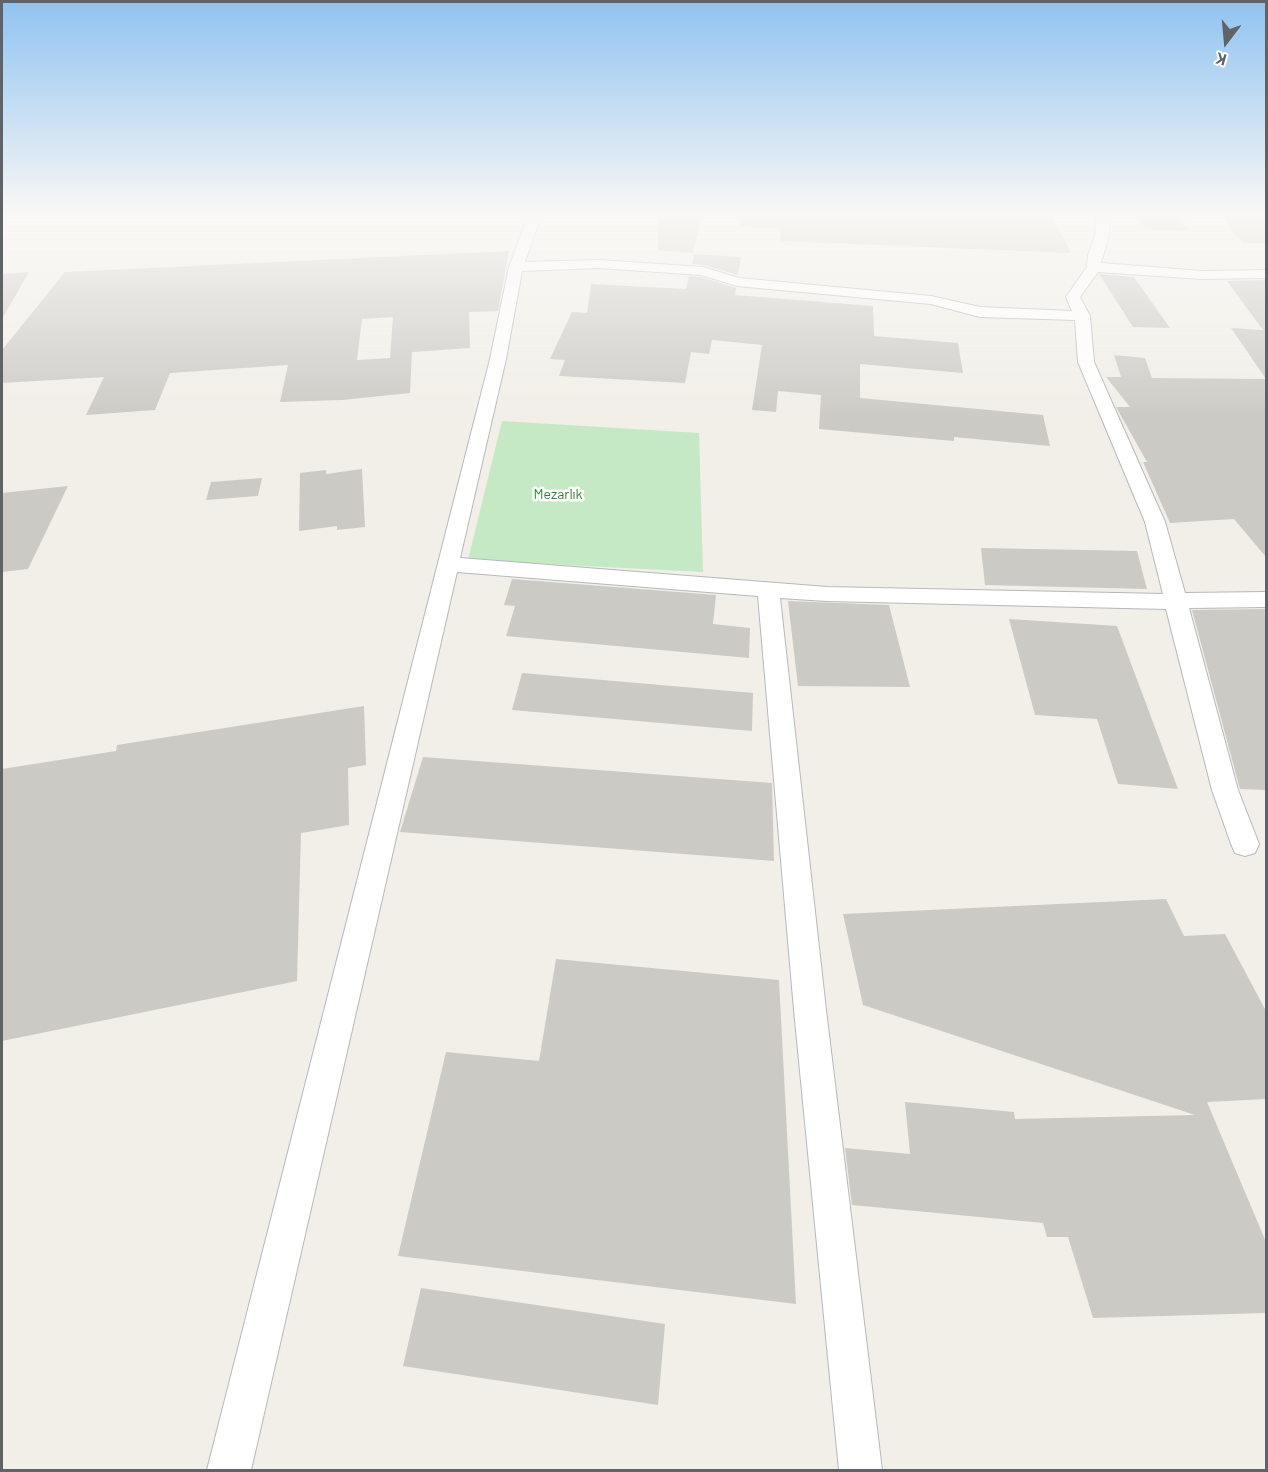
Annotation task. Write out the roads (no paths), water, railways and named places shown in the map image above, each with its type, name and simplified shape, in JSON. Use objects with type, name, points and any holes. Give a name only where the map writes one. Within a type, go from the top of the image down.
[{"type":"street","points":[[230,1470],[498,359],[513,282]]},
{"type":"street","points":[[736,282],[931,300],[980,312],[1082,316]]},
{"type":"street","points":[[1084,282],[1073,297],[1082,316],[1086,362],[1155,522],[1225,790],[1245,843]]},
{"type":"street","points":[[448,564],[827,594],[1175,601],[1266,599]]},
{"type":"street","points":[[768,589],[810,1010],[861,1470]]},
{"type":"park label","name":"Mezarlık","points":[[558,494]]}]
